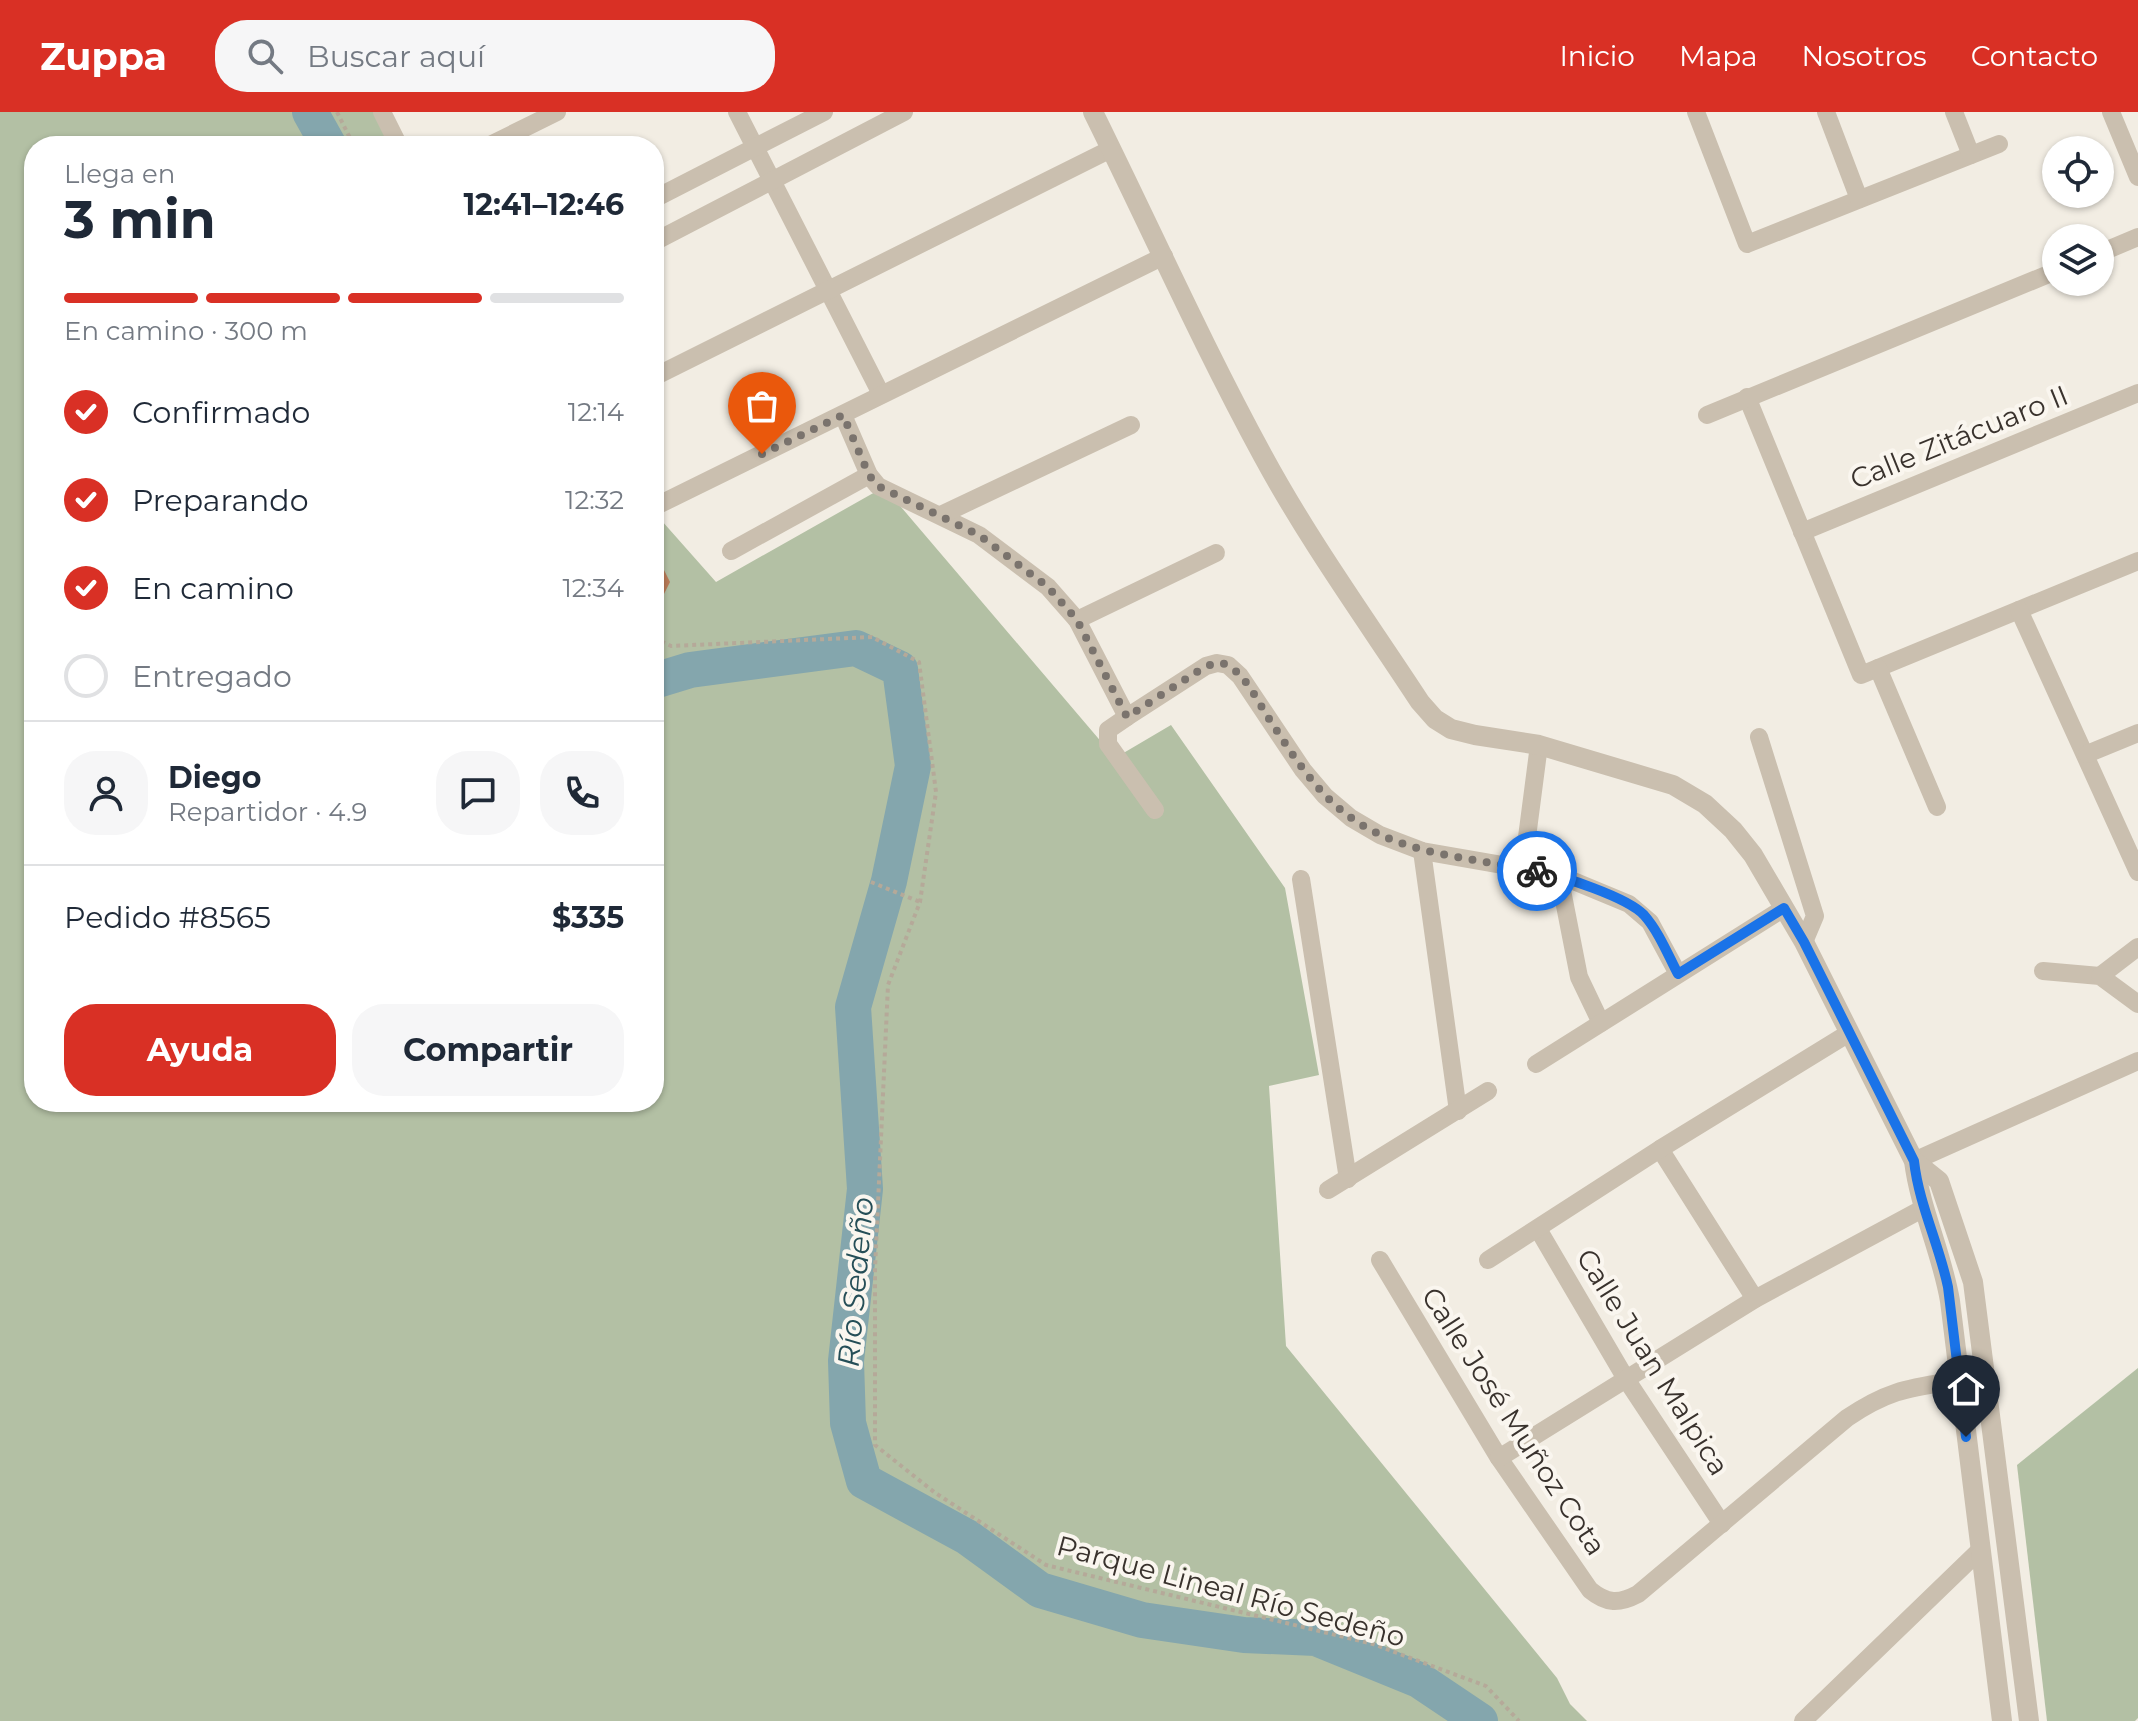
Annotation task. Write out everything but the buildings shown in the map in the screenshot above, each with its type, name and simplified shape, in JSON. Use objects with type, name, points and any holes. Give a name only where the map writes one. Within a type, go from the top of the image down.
[{"type":"street","points":[[382,112],[394,136]]},
{"type":"street","points":[[508,136],[557,112]]},
{"type":"street","points":[[737,112],[881,394]]},
{"type":"street","points":[[664,194],[824,112]]},
{"type":"street","points":[[664,237],[904,112]]},
{"type":"street","points":[[1093,112],[1229,392],[1271,470],[1420,702],[1435,719],[1451,729],[1581,755],[1673,785],[1705,804],[1740,838],[1804,942],[1914,1161],[1917,1191],[1948,1287],[2002,1721]]},
{"type":"street","points":[[1696,112],[1747,244],[1999,144]]},
{"type":"street","points":[[1826,112],[1859,199]]},
{"type":"street","points":[[1954,112],[1971,155]]},
{"type":"street","points":[[2111,112],[2138,177]]},
{"type":"street","points":[[664,372],[1111,149]]},
{"type":"street","points":[[2114,247],[2138,237]]},
{"type":"street","points":[[664,502],[1164,256]]},
{"type":"street","points":[[1707,415],[2042,277]]},
{"type":"street","name":"Calle Zitácuaro II","points":[[1802,532],[2138,393]]},
{"type":"street","points":[[1747,397],[1802,532],[1937,807]]},
{"type":"street","points":[[843,415],[869,475],[878,486],[979,535],[1048,587],[1077,620],[1127,717]]},
{"type":"street","points":[[941,515],[1131,425]]},
{"type":"street","points":[[731,551],[869,475]]},
{"type":"street","points":[[1077,620],[1216,553]]},
{"type":"street","points":[[1870,671],[2138,561]]},
{"type":"street","points":[[2019,610],[2138,872]]},
{"type":"street","points":[[1155,810],[1108,744],[1108,730],[1206,666],[1217,663],[1228,665],[1248,685],[1303,770],[1325,796],[1351,818],[1380,835],[1422,851],[1559,875],[1629,904],[1642,912],[1678,974]]},
{"type":"street","points":[[2087,754],[2138,733]]},
{"type":"street","points":[[1759,737],[1815,916],[1804,942]]},
{"type":"street","points":[[1523,868],[1539,745]]},
{"type":"street","points":[[1422,851],[1458,1111]]},
{"type":"street","points":[[1559,875],[1579,977],[1601,1023]]},
{"type":"street","points":[[1301,879],[1348,1179]]},
{"type":"street","points":[[1536,1064],[1784,908]]},
{"type":"street","points":[[2100,976],[2138,947]]},
{"type":"street","points":[[2043,971],[2100,976],[2138,1004]]},
{"type":"street","points":[[1488,1260],[1660,1149],[1849,1033]]},
{"type":"street","points":[[1914,1161],[2138,1061]]},
{"type":"street","points":[[1328,1190],[1488,1091]]},
{"type":"street","points":[[1660,1149],[1755,1299]]},
{"type":"street","points":[[1914,1161],[1939,1181],[1973,1282],[2029,1721]]},
{"type":"street","points":[[1499,1458],[1755,1299],[1924,1208]]},
{"type":"street","name":"Calle Juan Malpica","points":[[1538,1229],[1626,1379],[1722,1524]]},
{"type":"street","name":"Calle José Muñoz Cota","points":[[1380,1260],[1499,1458],[1590,1590],[1600,1599],[1624,1601],[1638,1594],[1722,1524]]},
{"type":"street","points":[[1948,1287],[1973,1282]]},
{"type":"street","points":[[1722,1524],[1847,1418],[1873,1400],[1900,1389],[1959,1380]]},
{"type":"street","points":[[1803,1721],[1980,1550]]},
{"type":"path","points":[[337,112],[349,136]]},
{"type":"path","name":"Parque Lineal Río Sedeño","points":[[664,643],[671,646],[872,637],[919,662],[936,792],[920,902],[888,985],[875,1269],[875,1445],[934,1492],[1046,1565],[1373,1644],[1486,1686],[1519,1721]]},
{"type":"path","points":[[871,882],[920,902]]},
{"type":"green space","points":[[0,112],[391,112],[403,136],[24,136],[24,1112],[664,1112],[664,523],[716,582],[884,487],[1115,758],[1171,725],[1285,888],[1319,1075],[1269,1086],[1286,1346],[1557,1678],[1570,1704],[1587,1721],[0,1721]]},
{"type":"green space","points":[[2138,1368],[2138,1718],[2135,1721],[2047,1721],[2017,1465]]},
{"type":"waterway","name":"Río Sedeño","points":[[310,112],[323,136]]},
{"type":"waterway","name":"Río Sedeño","points":[[664,678],[690,670],[856,648],[900,669],[913,766],[889,881],[853,1007],[865,1189],[846,1361],[848,1423],[864,1481],[967,1537],[1040,1590],[1142,1620],[1244,1635],[1316,1638],[1419,1680],[1480,1721]]},
{"type":"way so far","points":[[762,454],[843,415],[869,475],[878,486],[979,535],[1048,587],[1077,620],[1127,717],[1206,666],[1217,663],[1228,665],[1248,685],[1303,770],[1325,796],[1351,818],[1380,835],[1422,851],[1537,871]]},
{"type":"route","points":[[1537,871],[1559,875],[1642,912],[1678,974],[1784,908],[1914,1161],[1917,1191],[1948,1287],[1966,1437]]}]
